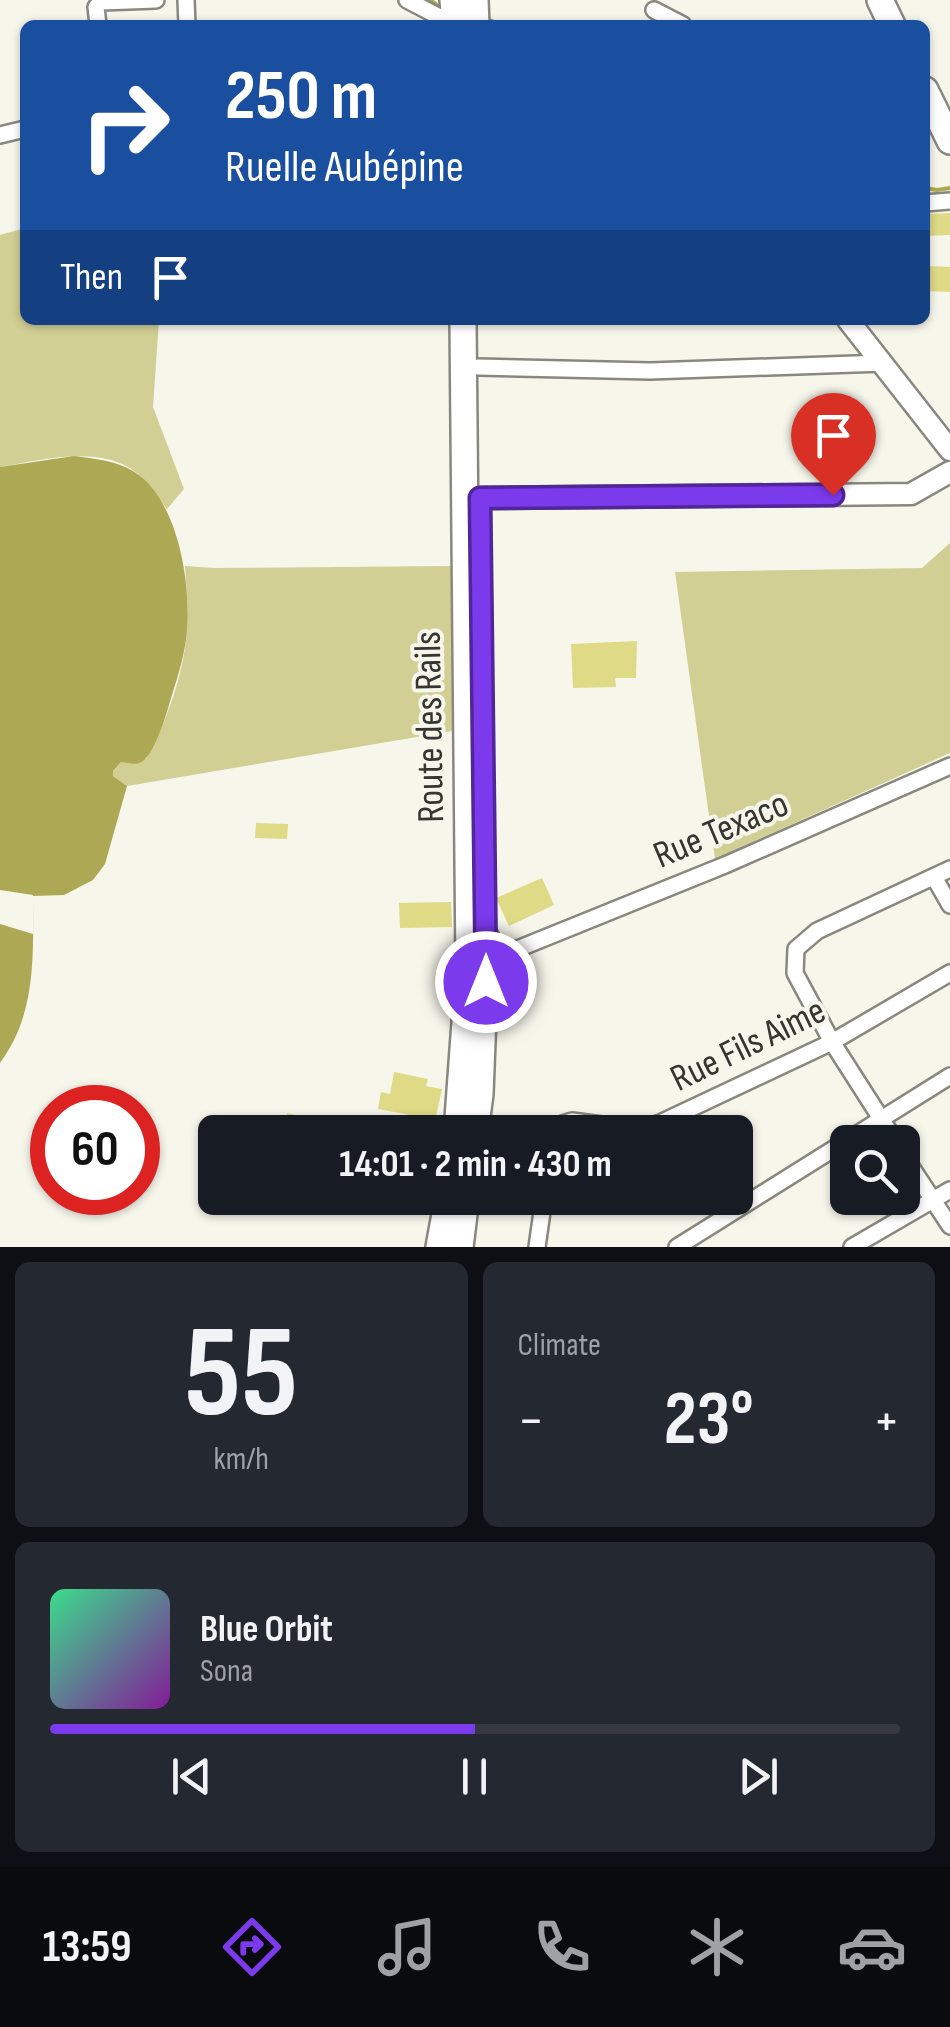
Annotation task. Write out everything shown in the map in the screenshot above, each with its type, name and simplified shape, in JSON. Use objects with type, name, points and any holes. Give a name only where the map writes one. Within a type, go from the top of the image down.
[{"type":"main road","points":[[935,95],[950,141]]},
{"type":"main road","name":"Route des Rails","points":[[458,1115],[469,967],[462,325]]},
{"type":"main road","name":"Route des Rails","points":[[476,1115],[486,982],[479,325]]},
{"type":"main road","points":[[439,1247],[445,1215]]},
{"type":"main road","points":[[460,1247],[464,1215]]},
{"type":"street","points":[[97,20],[96,7],[101,2],[156,0]]},
{"type":"street","points":[[407,0],[445,20]]},
{"type":"street","points":[[852,325],[950,450]]},
{"type":"street","points":[[478,367],[650,371],[882,364]]},
{"type":"street","points":[[480,498],[911,494],[950,472]]},
{"type":"street","name":"Rue Texaco","points":[[515,950],[725,865],[950,766]]},
{"type":"street","points":[[885,1125],[832,1042],[796,973],[796,949],[817,931],[950,869]]},
{"type":"street","points":[[934,877],[950,906]]},
{"type":"street","name":"Rue Fils Aime","points":[[678,1115],[832,1042],[950,973]]},
{"type":"street","points":[[677,1247],[950,1076]]},
{"type":"street","points":[[920,1180],[950,1226]]},
{"type":"street","points":[[852,1247],[950,1190]]},
{"type":"street","points":[[537,1247],[542,1215]]},
{"type":"shaded area","points":[[20,229],[20,325],[159,325],[153,407],[184,489],[167,509],[137,473],[106,459],[70,456],[0,467],[0,235]]},
{"type":"shaded area","points":[[74,456],[126,467],[148,484],[161,501],[184,566],[186,640],[167,713],[152,749],[140,763],[121,762],[113,771],[113,776],[127,786],[105,864],[93,880],[64,895],[33,896],[27,1004],[12,1044],[0,1063],[0,467]]},
{"type":"shaded area","points":[[950,543],[950,753],[715,859],[675,572],[922,568]]},
{"type":"shaded area","points":[[185,566],[453,566],[464,729],[127,786],[113,776],[113,771],[121,762],[146,759],[178,680],[188,622]]},
{"type":"pier","points":[[0,890],[33,895],[33,934],[0,924]]},
{"type":"building","points":[[950,213],[950,235],[930,236],[930,214]]},
{"type":"building","points":[[930,266],[950,267],[950,292],[930,291]]},
{"type":"building","points":[[637,641],[636,678],[615,678],[616,687],[573,688],[571,644]]},
{"type":"building","points":[[256,823],[288,824],[287,839],[255,838]]},
{"type":"building","points":[[542,878],[554,905],[509,926],[496,898]]},
{"type":"building","points":[[451,902],[452,927],[400,928],[399,903]]},
{"type":"building","points":[[394,1072],[428,1079],[426,1086],[442,1089],[436,1115],[378,1109],[381,1092],[390,1094]]},
{"type":"waterway","points":[[430,0],[440,7]]},
{"type":"waterway","points":[[930,189],[950,188]]},
{"type":"route","points":[[486,982],[480,498],[833,495]]}]
